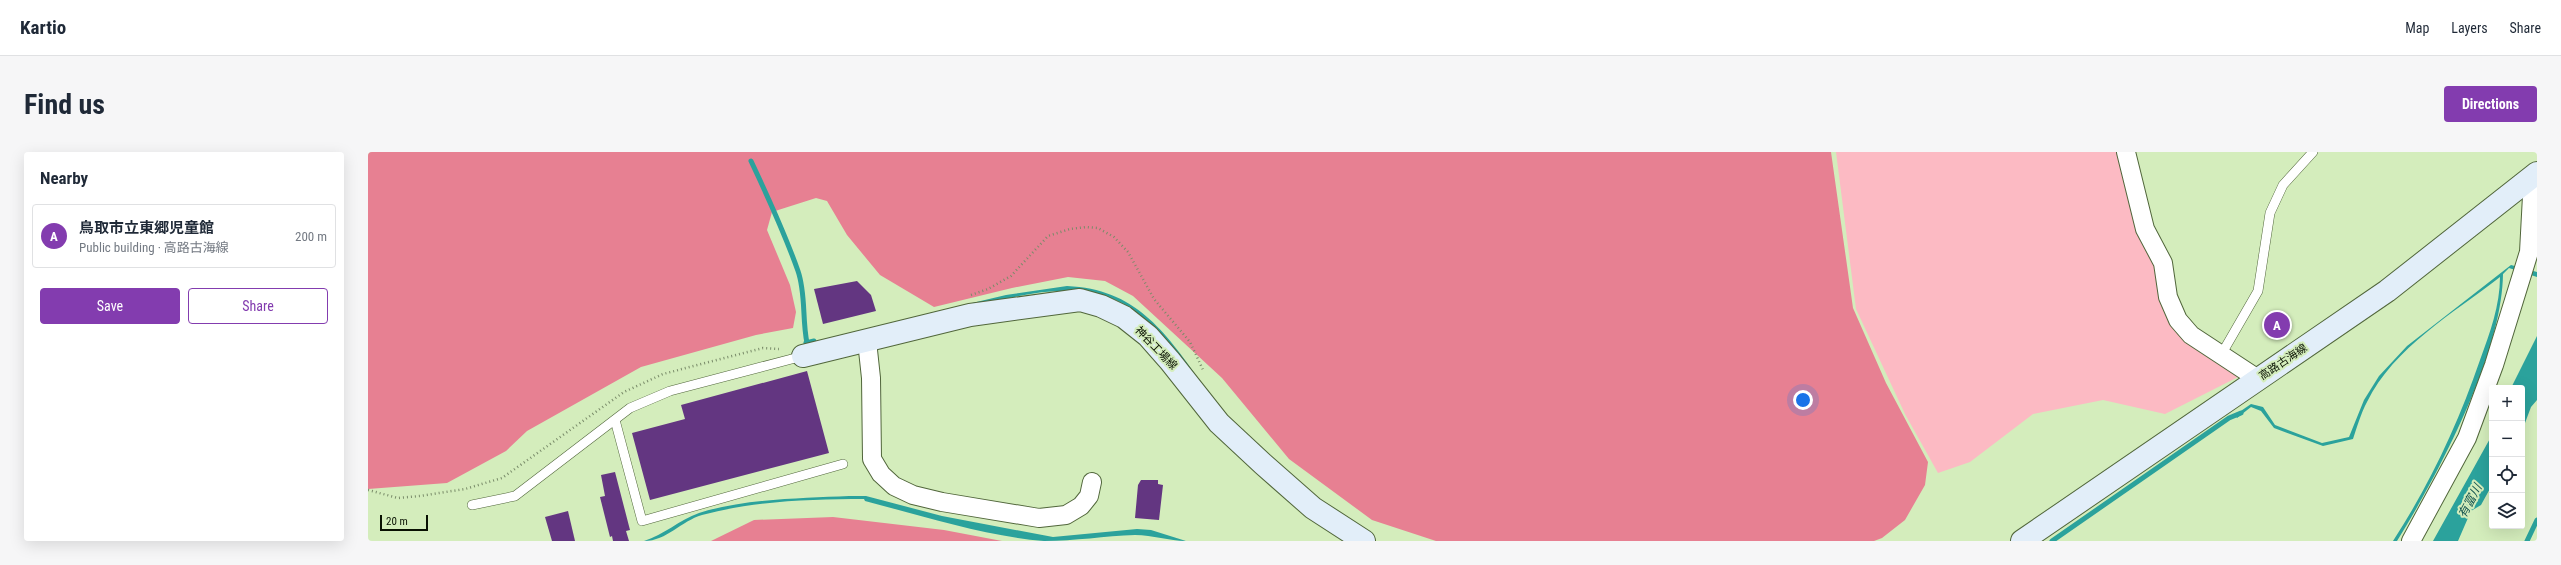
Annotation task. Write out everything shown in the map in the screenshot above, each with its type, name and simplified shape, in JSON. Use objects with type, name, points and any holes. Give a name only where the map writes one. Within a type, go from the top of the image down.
[{"type":"street","points":[[2126,152],[2145,229],[2163,263],[2168,297],[2178,320],[2192,335],[2258,379]]},
{"type":"street","points":[[2410,541],[2467,438],[2494,365],[2529,252],[2535,175]]},
{"type":"street","name":"高路古海線","points":[[2022,541],[2387,291],[2535,175]]},
{"type":"street","name":"神谷工場線","points":[[803,356],[970,315],[1080,300],[1101,306],[1124,317],[1148,336],[1170,361],[1219,423],[1263,464],[1314,508],[1364,541]]},
{"type":"street","points":[[867,341],[872,378],[872,459],[881,474],[894,486],[913,495],[942,502],[1039,518],[1066,515],[1081,506],[1089,496],[1092,482]]},
{"type":"lane","points":[[2221,355],[2258,291],[2270,213],[2283,185],[2313,152]]},
{"type":"lane","points":[[472,505],[516,496],[630,408],[670,390],[803,356]]},
{"type":"lane","points":[[615,420],[642,521],[843,464]]},
{"type":"path","points":[[368,490],[398,498],[465,489],[502,478],[624,392],[663,374],[763,348],[773,347],[803,356]]},
{"type":"shaded area","points":[[368,152],[1831,152],[1853,308],[1886,383],[1928,462],[1925,485],[1905,520],[1882,538],[1874,541],[1436,541],[1372,520],[1289,459],[1222,378],[1133,296],[1105,281],[1068,277],[1012,288],[934,307],[880,275],[847,235],[827,201],[816,198],[772,212],[767,230],[790,285],[796,312],[793,328],[756,335],[641,367],[527,431],[506,451],[447,483],[368,489]]},
{"type":"shaded area","points":[[1836,152],[2119,152],[2158,265],[2164,307],[2240,376],[2165,414],[2103,400],[2033,414],[1970,462],[1938,473],[1905,414],[1856,309]]},
{"type":"shaded area","points":[[833,517],[944,530],[1002,541],[711,541],[754,520]]},
{"type":"water","points":[[2511,265],[2537,272],[2537,277],[2509,268],[2503,274],[2500,306],[2492,340],[2480,376],[2449,448],[2397,541],[2393,541],[2431,476],[2453,430],[2471,384],[2494,319],[2500,287],[2500,277],[2426,332],[2393,364],[2379,382],[2367,402],[2353,439],[2323,446],[2274,428],[2261,411],[2251,407],[2237,418],[2235,415],[2251,404],[2263,407],[2275,425],[2322,443],[2349,437],[2364,400],[2379,376],[2407,346]]},
{"type":"water","points":[[1067,286],[1091,289],[1111,295],[1130,304],[1146,316],[1174,345],[1201,382],[1199,384],[1159,333],[1150,324],[1130,308],[1108,297],[1084,292],[1058,291],[1005,299],[931,317],[930,313],[1006,295]]},
{"type":"water","points":[[2537,336],[2537,400],[2531,407],[2525,423],[2525,385],[2512,385]]},
{"type":"water","name":"有富川","points":[[2489,440],[2489,490],[2481,505],[2471,511],[2458,541],[2433,541]]},
{"type":"water","points":[[866,496],[942,516],[1053,537],[1137,529],[1151,530],[1186,541],[1135,535],[1056,541],[1021,538],[999,535],[954,525],[865,501],[864,499],[782,502],[722,510],[694,518],[660,538],[644,541],[658,535],[685,519],[716,508],[773,500]]},
{"type":"building","points":[[857,281],[871,295],[876,311],[823,324],[814,289]]},
{"type":"building","points":[[807,371],[829,453],[650,500],[632,433],[685,419],[681,405]]},
{"type":"building","points":[[615,472],[630,530],[626,531],[629,541],[613,541],[612,536],[610,537],[600,497],[605,496],[601,475]]},
{"type":"building","points":[[1141,480],[1158,480],[1158,484],[1163,485],[1159,520],[1135,518],[1138,485]]},
{"type":"building","points":[[568,511],[575,541],[552,541],[545,517]]},
{"type":"waterway","points":[[751,161],[782,229],[798,271],[802,289],[807,343]]},
{"type":"waterway","points":[[806,343],[814,341]]},
{"type":"waterway","points":[[2052,541],[2229,418],[2241,413]]},
{"type":"waterway","points":[[2527,541],[2537,520]]},
{"type":"place","name":"鳥取市立東郷児童館","points":[[2277,325]]}]
